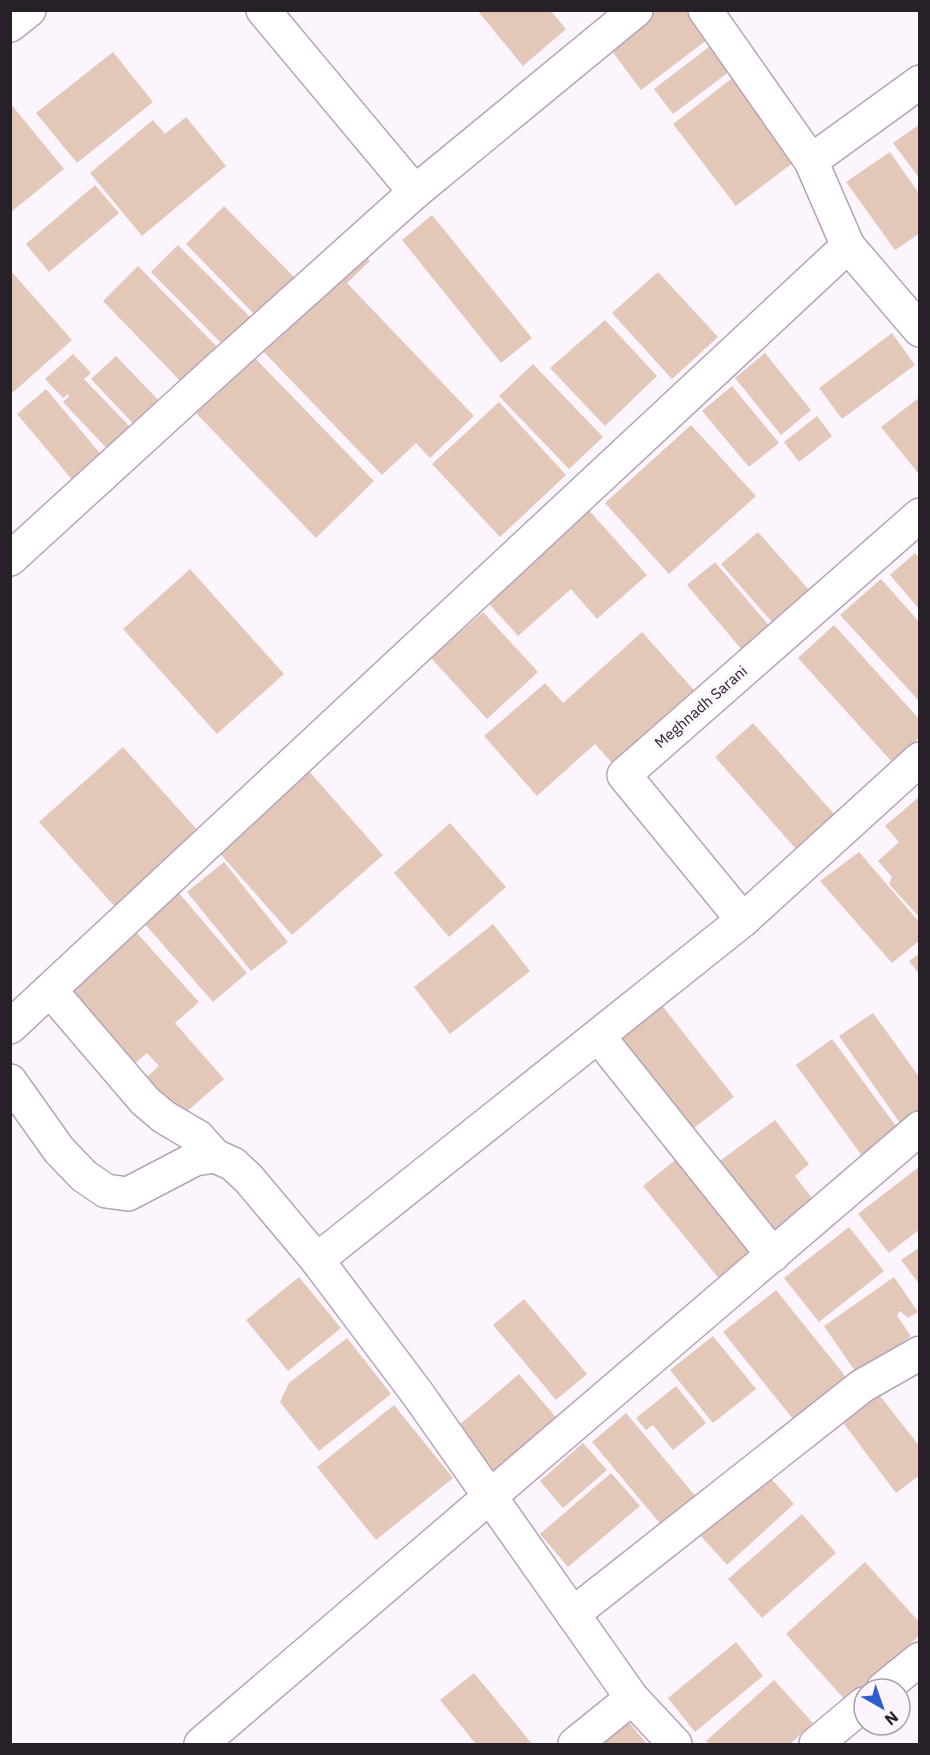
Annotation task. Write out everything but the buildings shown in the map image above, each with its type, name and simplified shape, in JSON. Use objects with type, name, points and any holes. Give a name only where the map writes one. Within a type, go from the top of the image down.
[{"type":"street","points":[[263,10],[415,192]]},
{"type":"street","points":[[10,559],[415,192],[636,10]]},
{"type":"street","points":[[705,10],[811,161],[848,246],[920,330]]},
{"type":"street","points":[[811,161],[920,82]]},
{"type":"street","points":[[10,1028],[848,246]]},
{"type":"street","name":"Meghnadh Sarani","points":[[743,920],[624,775],[920,515]]},
{"type":"street","points":[[317,1260],[743,920],[920,759]]},
{"type":"street","points":[[50,990],[145,1101],[164,1118],[198,1137],[215,1156],[233,1164],[249,1179],[317,1260],[417,1393],[632,1698],[675,1744]]},
{"type":"street","points":[[599,1037],[773,1255]]},
{"type":"street","points":[[10,1081],[59,1150],[84,1176],[106,1191],[128,1194],[195,1160],[215,1156]]},
{"type":"street","points":[[201,1744],[920,1128]]},
{"type":"street","points":[[573,1614],[862,1386],[920,1353]]},
{"type":"street","points":[[898,1677],[920,1659]]},
{"type":"street","points":[[575,1744],[632,1698]]},
{"type":"street","points":[[816,1744],[852,1714]]}]
